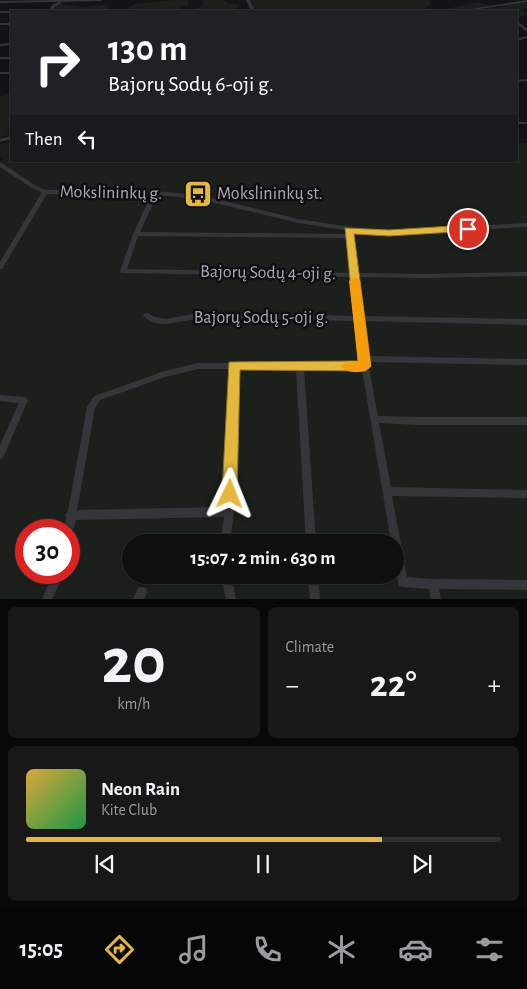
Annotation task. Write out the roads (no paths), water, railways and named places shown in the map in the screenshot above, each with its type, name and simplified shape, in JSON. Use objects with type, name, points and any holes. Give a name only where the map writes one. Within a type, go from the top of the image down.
[{"type":"street","points":[[0,2],[100,0]]},
{"type":"street","points":[[51,10],[53,6],[64,1]]},
{"type":"street","points":[[467,10],[527,1]]},
{"type":"street","name":"Mokslininkų g.","points":[[0,164],[34,187],[45,192],[156,193],[207,198],[349,233],[389,233],[527,225]]},
{"type":"street","points":[[0,267],[45,192]]},
{"type":"street","name":"Bajorų Sodų 4-oji g.","points":[[156,193],[136,234],[123,271],[354,275],[527,274]]},
{"type":"street","points":[[136,234],[349,233],[365,362],[394,534]]},
{"type":"street","name":"Bajorų Sodų 5-oji g.","points":[[147,316],[153,321],[166,322],[202,315],[527,322]]},
{"type":"street","points":[[70,519],[91,407],[95,400],[165,374],[198,366],[300,366],[365,362],[527,362]]},
{"type":"street","points":[[226,534],[229,512],[233,365]]},
{"type":"street","points":[[300,366],[310,534]]},
{"type":"street","points":[[0,398],[24,400],[0,455]]},
{"type":"street","points":[[374,418],[418,421],[527,421]]},
{"type":"street","points":[[387,491],[527,494]]},
{"type":"street","points":[[70,515],[229,512]]},
{"type":"street","points":[[404,582],[527,585]]},
{"type":"street","points":[[47,599],[54,584]]},
{"type":"street","points":[[228,584],[232,599]]},
{"type":"street","points":[[314,584],[315,599]]},
{"type":"street","points":[[433,584],[436,599]]},
{"type":"place","name":"Mokslininkų st.","points":[[198,194]]}]
